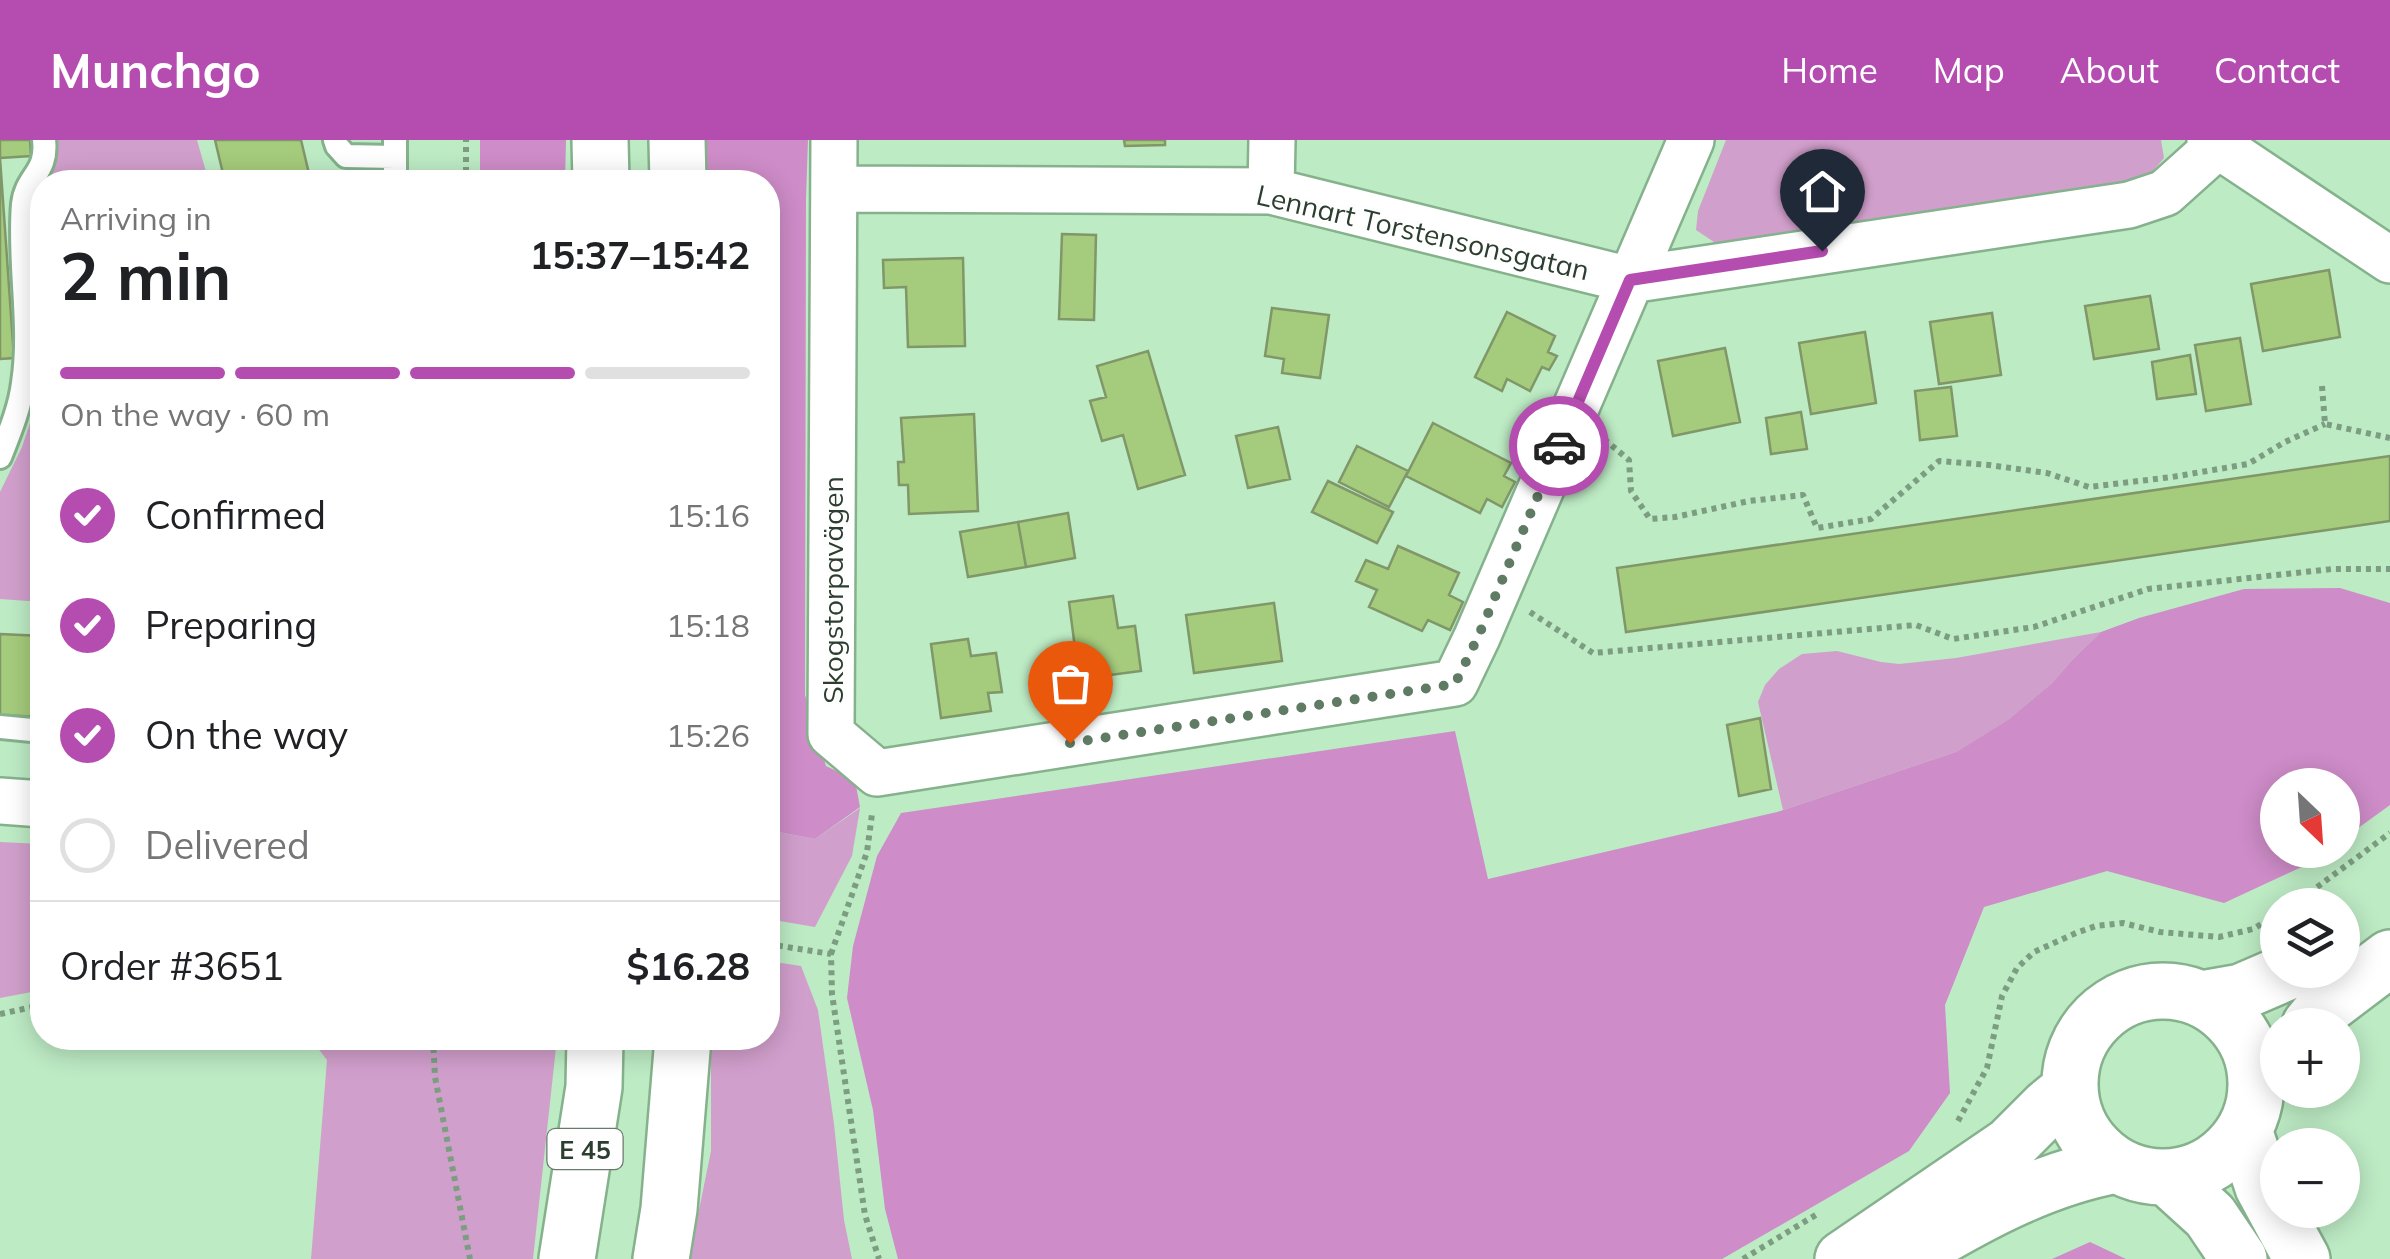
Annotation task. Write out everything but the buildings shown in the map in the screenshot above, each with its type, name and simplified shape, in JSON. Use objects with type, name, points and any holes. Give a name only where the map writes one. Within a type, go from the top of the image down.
[{"type":"main road","points":[[600,140],[601,170]]},
{"type":"main road","points":[[677,140],[678,170]]},
{"type":"main road","points":[[2360,936],[2390,919]]},
{"type":"main road","points":[[2324,1008],[2390,958]]},
{"type":"main road","points":[[2200,1000],[2260,984]]},
{"type":"main road","points":[[2239,1259],[2210,1216],[2142,1171],[2096,1149],[2076,1119],[2070,1089],[2078,1047],[2113,1006],[2129,998],[2165,992],[2183,994],[2230,1020],[2242,1034],[2252,1057],[2259,1091],[2262,1187],[2302,1259]]},
{"type":"main road","name":"E 45","points":[[567,1259],[594,1087],[595,1050]]},
{"type":"main road","points":[[661,1259],[669,1208],[681,1050]]},
{"type":"main road","points":[[1834,1235],[1919,1209],[2010,1145],[2070,1089]]},
{"type":"main road","points":[[1903,1259],[1958,1226],[2080,1172],[2193,1173],[2229,1150],[2259,1091]]},
{"type":"street","name":"Skogstorpavägen","points":[[834,140],[831,734],[876,773]]},
{"type":"street","points":[[1271,191],[1272,140]]},
{"type":"street","points":[[876,773],[1455,684],[1691,140]]},
{"type":"street","name":"Lennart Torstensonsgatan","points":[[834,189],[1271,191],[1630,280],[2128,205],[2165,193],[2217,142]]},
{"type":"street","points":[[2217,142],[2390,260]]},
{"type":"street","points":[[0,801],[30,803]]},
{"type":"lane","points":[[40,170],[44,140]]},
{"type":"lane","points":[[336,140],[346,156],[395,149]]},
{"type":"lane","points":[[0,458],[26,307],[22,221],[30,183]]},
{"type":"lane","points":[[0,727],[30,729]]},
{"type":"path","points":[[466,140],[466,170]]},
{"type":"path","points":[[2322,386],[2326,424]]},
{"type":"path","points":[[1598,435],[1629,460],[1631,491],[1650,520],[1803,495],[1817,528],[1871,519],[1940,461],[2047,473],[2089,486],[2248,464],[2326,424],[2390,438]]},
{"type":"path","points":[[1525,609],[1593,653],[1916,625],[1953,639],[2034,628],[2148,590],[2332,569],[2390,569]]},
{"type":"path","points":[[876,773],[867,852],[832,954],[832,994],[865,1215],[880,1259]]},
{"type":"path","points":[[2316,888],[2390,833]]},
{"type":"path","points":[[1957,1123],[1987,1068],[2002,996],[2017,968],[2034,952],[2096,926],[2123,924],[2219,937],[2260,925]]},
{"type":"path","points":[[780,946],[832,954]]},
{"type":"path","points":[[0,1014],[30,1008]]},
{"type":"path","points":[[434,1050],[435,1077],[470,1259]]},
{"type":"path","points":[[1743,1259],[1834,1235]]},
{"type":"shaded area","points":[[57,140],[197,140],[206,170],[53,170]]},
{"type":"shaded area","points":[[480,140],[566,140],[565,170],[480,170]]},
{"type":"shaded area","points":[[699,140],[808,140],[805,695],[826,766],[855,780],[860,807],[815,839],[780,832],[780,170],[699,170]]},
{"type":"shaded area","points":[[1726,140],[2161,140],[2164,158],[2147,178],[1720,246],[1696,230],[1698,211]]},
{"type":"shaded area","points":[[30,423],[30,601],[0,599],[0,492]]},
{"type":"shaded area","points":[[2340,588],[2390,603],[2390,805],[2360,827],[2360,768],[2260,768],[2260,868],[2300,868],[2224,903],[2107,871],[1984,907],[1945,1005],[1950,1093],[1909,1151],[1722,1259],[898,1259],[885,1209],[873,1110],[847,998],[853,946],[877,856],[901,813],[1455,731],[1488,879],[1777,812],[1956,752],[2009,719],[2052,683],[2101,632],[2244,589]]},
{"type":"shaded area","points":[[2101,632],[2052,683],[2009,719],[1956,752],[1783,810],[1758,702],[1765,685],[1779,669],[1802,654],[1837,651],[1899,664]]},
{"type":"shaded area","points":[[860,808],[852,856],[815,927],[780,921],[780,832],[815,839]]},
{"type":"shaded area","points":[[0,842],[30,843],[30,992],[0,998]]},
{"type":"shaded area","points":[[780,963],[801,966],[818,1010],[852,1259],[689,1259],[711,1151],[711,1050],[780,1050]]},
{"type":"shaded area","points":[[319,1050],[556,1050],[533,1259],[311,1259],[327,1060]]},
{"type":"shaded area","points":[[2090,1242],[2126,1259],[2052,1259]]},
{"type":"way so far","points":[[1070,743],[1455,684],[1559,446]]},
{"type":"route","points":[[1559,446],[1630,280],[1822,251]]}]
